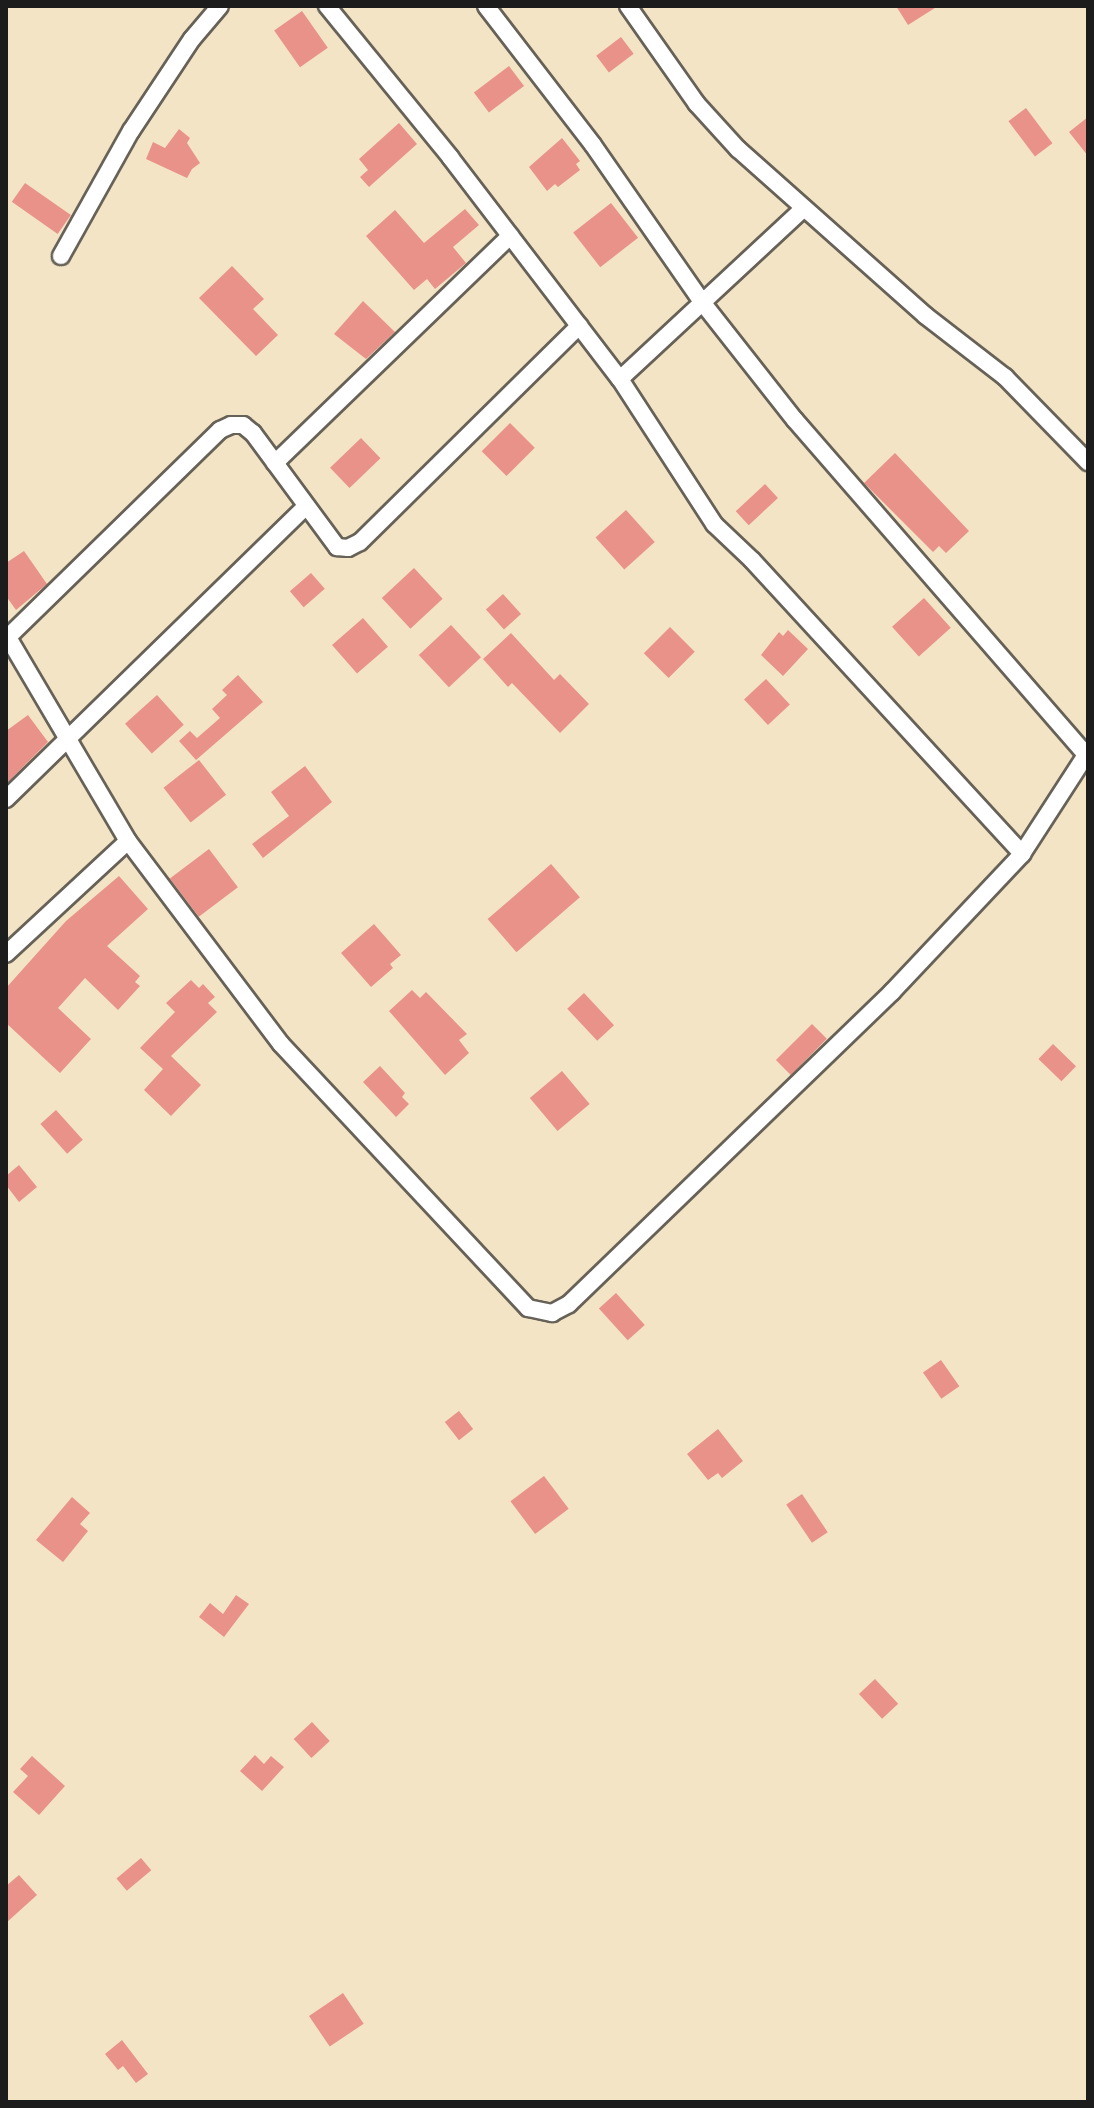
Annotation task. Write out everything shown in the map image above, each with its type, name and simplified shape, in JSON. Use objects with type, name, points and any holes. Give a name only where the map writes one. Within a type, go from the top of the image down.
[{"type":"street","points":[[61,256],[131,131],[192,39],[220,6]]},
{"type":"street","points":[[486,6],[593,145],[702,302],[805,431],[1087,753],[1022,854],[801,1083],[569,1304],[552,1313],[528,1308],[281,1044],[128,841],[8,643],[220,430],[243,425],[337,547],[348,548],[360,542],[579,326]]},
{"type":"street","points":[[628,6],[697,104],[738,149],[926,316],[1005,377],[1088,462]]},
{"type":"street","points":[[330,7],[620,379],[714,524],[752,560],[1022,854]]},
{"type":"street","points":[[620,379],[804,208]]},
{"type":"street","points":[[275,463],[510,236]]},
{"type":"street","points":[[6,799],[306,506]]},
{"type":"street","points":[[6,954],[128,841]]},
{"type":"building","points":[[896,6],[938,6],[908,25]]},
{"type":"building","points":[[302,11],[328,48],[300,67],[274,31]]},
{"type":"building","points":[[621,37],[634,54],[609,72],[596,56]]},
{"type":"building","points":[[509,66],[524,86],[489,112],[474,92]]},
{"type":"building","points":[[1026,108],[1052,143],[1035,156],[1008,121]]},
{"type":"building","points":[[1088,117],[1088,156],[1069,132]]},
{"type":"building","points":[[399,123],[417,144],[369,187],[360,177],[368,170],[359,159]]},
{"type":"building","points":[[179,129],[190,138],[187,143],[200,163],[187,178],[146,159],[153,142],[165,148]]},
{"type":"building","points":[[562,138],[580,161],[576,164],[580,170],[558,187],[555,184],[547,191],[529,167]]},
{"type":"building","points":[[25,183],[71,215],[58,234],[12,202]]},
{"type":"building","points":[[611,203],[638,238],[600,267],[573,233]]},
{"type":"building","points":[[465,209],[479,225],[453,247],[466,263],[435,289],[427,279],[414,290],[366,236],[395,210],[424,243]]},
{"type":"building","points":[[232,266],[264,299],[253,309],[278,335],[256,356],[199,298]]},
{"type":"building","points":[[363,301],[395,332],[366,359],[334,334]]},
{"type":"building","points":[[510,423],[535,448],[506,476],[482,451]]},
{"type":"building","points":[[361,438],[380,458],[350,488],[330,468]]},
{"type":"building","points":[[895,453],[969,531],[946,553],[939,546],[933,552],[864,483]]},
{"type":"building","points":[[765,484],[778,498],[749,525],[736,511]]},
{"type":"building","points":[[626,510],[655,542],[624,569],[596,537]]},
{"type":"building","points":[[24,551],[47,584],[16,610],[6,596],[6,563]]},
{"type":"building","points":[[414,568],[443,599],[410,629],[382,598]]},
{"type":"building","points":[[311,573],[325,589],[304,607],[290,591]]},
{"type":"building","points":[[503,594],[521,614],[504,629],[486,609]]},
{"type":"building","points":[[924,598],[951,628],[919,656],[892,627]]},
{"type":"building","points":[[363,618],[388,647],[357,674],[332,645]]},
{"type":"building","points":[[451,625],[481,657],[449,687],[419,655]]},
{"type":"building","points":[[670,627],[695,652],[669,678],[644,653]]},
{"type":"building","points":[[788,630],[808,649],[783,676],[761,655],[779,632],[783,636]]},
{"type":"building","points":[[511,633],[554,680],[560,674],[589,704],[560,733],[512,683],[508,687],[483,659]]},
{"type":"building","points":[[238,675],[263,702],[196,760],[179,741],[190,731],[197,738],[220,718],[212,709],[227,695],[222,690]]},
{"type":"building","points":[[766,679],[790,705],[768,725],[744,699]]},
{"type":"building","points":[[157,695],[184,725],[152,753],[125,724]]},
{"type":"building","points":[[28,715],[48,742],[6,784],[6,731]]},
{"type":"building","points":[[199,760],[226,795],[191,822],[164,788]]},
{"type":"building","points":[[305,766],[332,802],[263,858],[252,844],[289,816],[271,792]]},
{"type":"building","points":[[209,849],[238,887],[199,917],[170,878]]},
{"type":"building","points":[[551,864],[580,897],[516,952],[488,919]]},
{"type":"building","points":[[119,876],[148,909],[107,946],[140,976],[135,982],[140,986],[118,1010],[85,978],[58,1008],[91,1039],[60,1073],[6,1023],[6,988],[66,921]]},
{"type":"building","points":[[374,924],[401,955],[390,964],[393,968],[371,987],[341,953]]},
{"type":"building","points":[[191,980],[199,988],[203,984],[215,997],[208,1003],[217,1012],[171,1056],[201,1085],[171,1116],[144,1090],[163,1069],[140,1048],[175,1012],[166,1003]]},
{"type":"building","points":[[412,990],[420,998],[426,992],[467,1034],[459,1040],[469,1053],[445,1075],[389,1011]]},
{"type":"building","points":[[584,993],[614,1025],[597,1041],[567,1009]]},
{"type":"building","points":[[812,1024],[827,1039],[791,1075],[776,1060]]},
{"type":"building","points":[[1053,1044],[1076,1066],[1061,1081],[1038,1059]]},
{"type":"building","points":[[380,1066],[405,1093],[402,1097],[409,1104],[396,1117],[363,1082]]},
{"type":"building","points":[[562,1071],[590,1104],[557,1131],[530,1098]]},
{"type":"building","points":[[56,1110],[83,1140],[67,1154],[40,1124]]},
{"type":"building","points":[[19,1165],[37,1187],[19,1202],[6,1185],[6,1176]]},
{"type":"building","points":[[616,1293],[645,1325],[628,1340],[599,1308]]},
{"type":"building","points":[[941,1360],[959,1386],[941,1399],[923,1373]]},
{"type":"building","points":[[459,1411],[473,1429],[459,1440],[445,1422]]},
{"type":"building","points":[[718,1429],[743,1461],[722,1478],[718,1473],[708,1480],[687,1454]]},
{"type":"building","points":[[544,1476],[569,1509],[535,1534],[510,1501]]},
{"type":"building","points":[[802,1494],[828,1532],[812,1543],[786,1505]]},
{"type":"building","points":[[72,1497],[90,1513],[80,1524],[88,1531],[63,1562],[36,1540]]},
{"type":"building","points":[[236,1595],[249,1604],[224,1637],[199,1617],[210,1603],[223,1614]]},
{"type":"building","points":[[875,1679],[898,1704],[882,1719],[859,1694]]},
{"type":"building","points":[[312,1722],[330,1741],[311,1758],[294,1739]]},
{"type":"building","points":[[255,1755],[264,1764],[271,1756],[284,1767],[262,1791],[240,1771]]},
{"type":"building","points":[[32,1756],[65,1786],[39,1815],[13,1792],[28,1776],[20,1769]]},
{"type":"building","points":[[141,1858],[151,1870],[127,1891],[116,1879]]},
{"type":"building","points":[[19,1875],[37,1895],[6,1923],[6,1886]]},
{"type":"building","points":[[343,1993],[364,2024],[330,2047],[309,2016]]},
{"type":"building","points":[[122,2040],[148,2074],[136,2083],[123,2066],[118,2070],[105,2054]]}]
